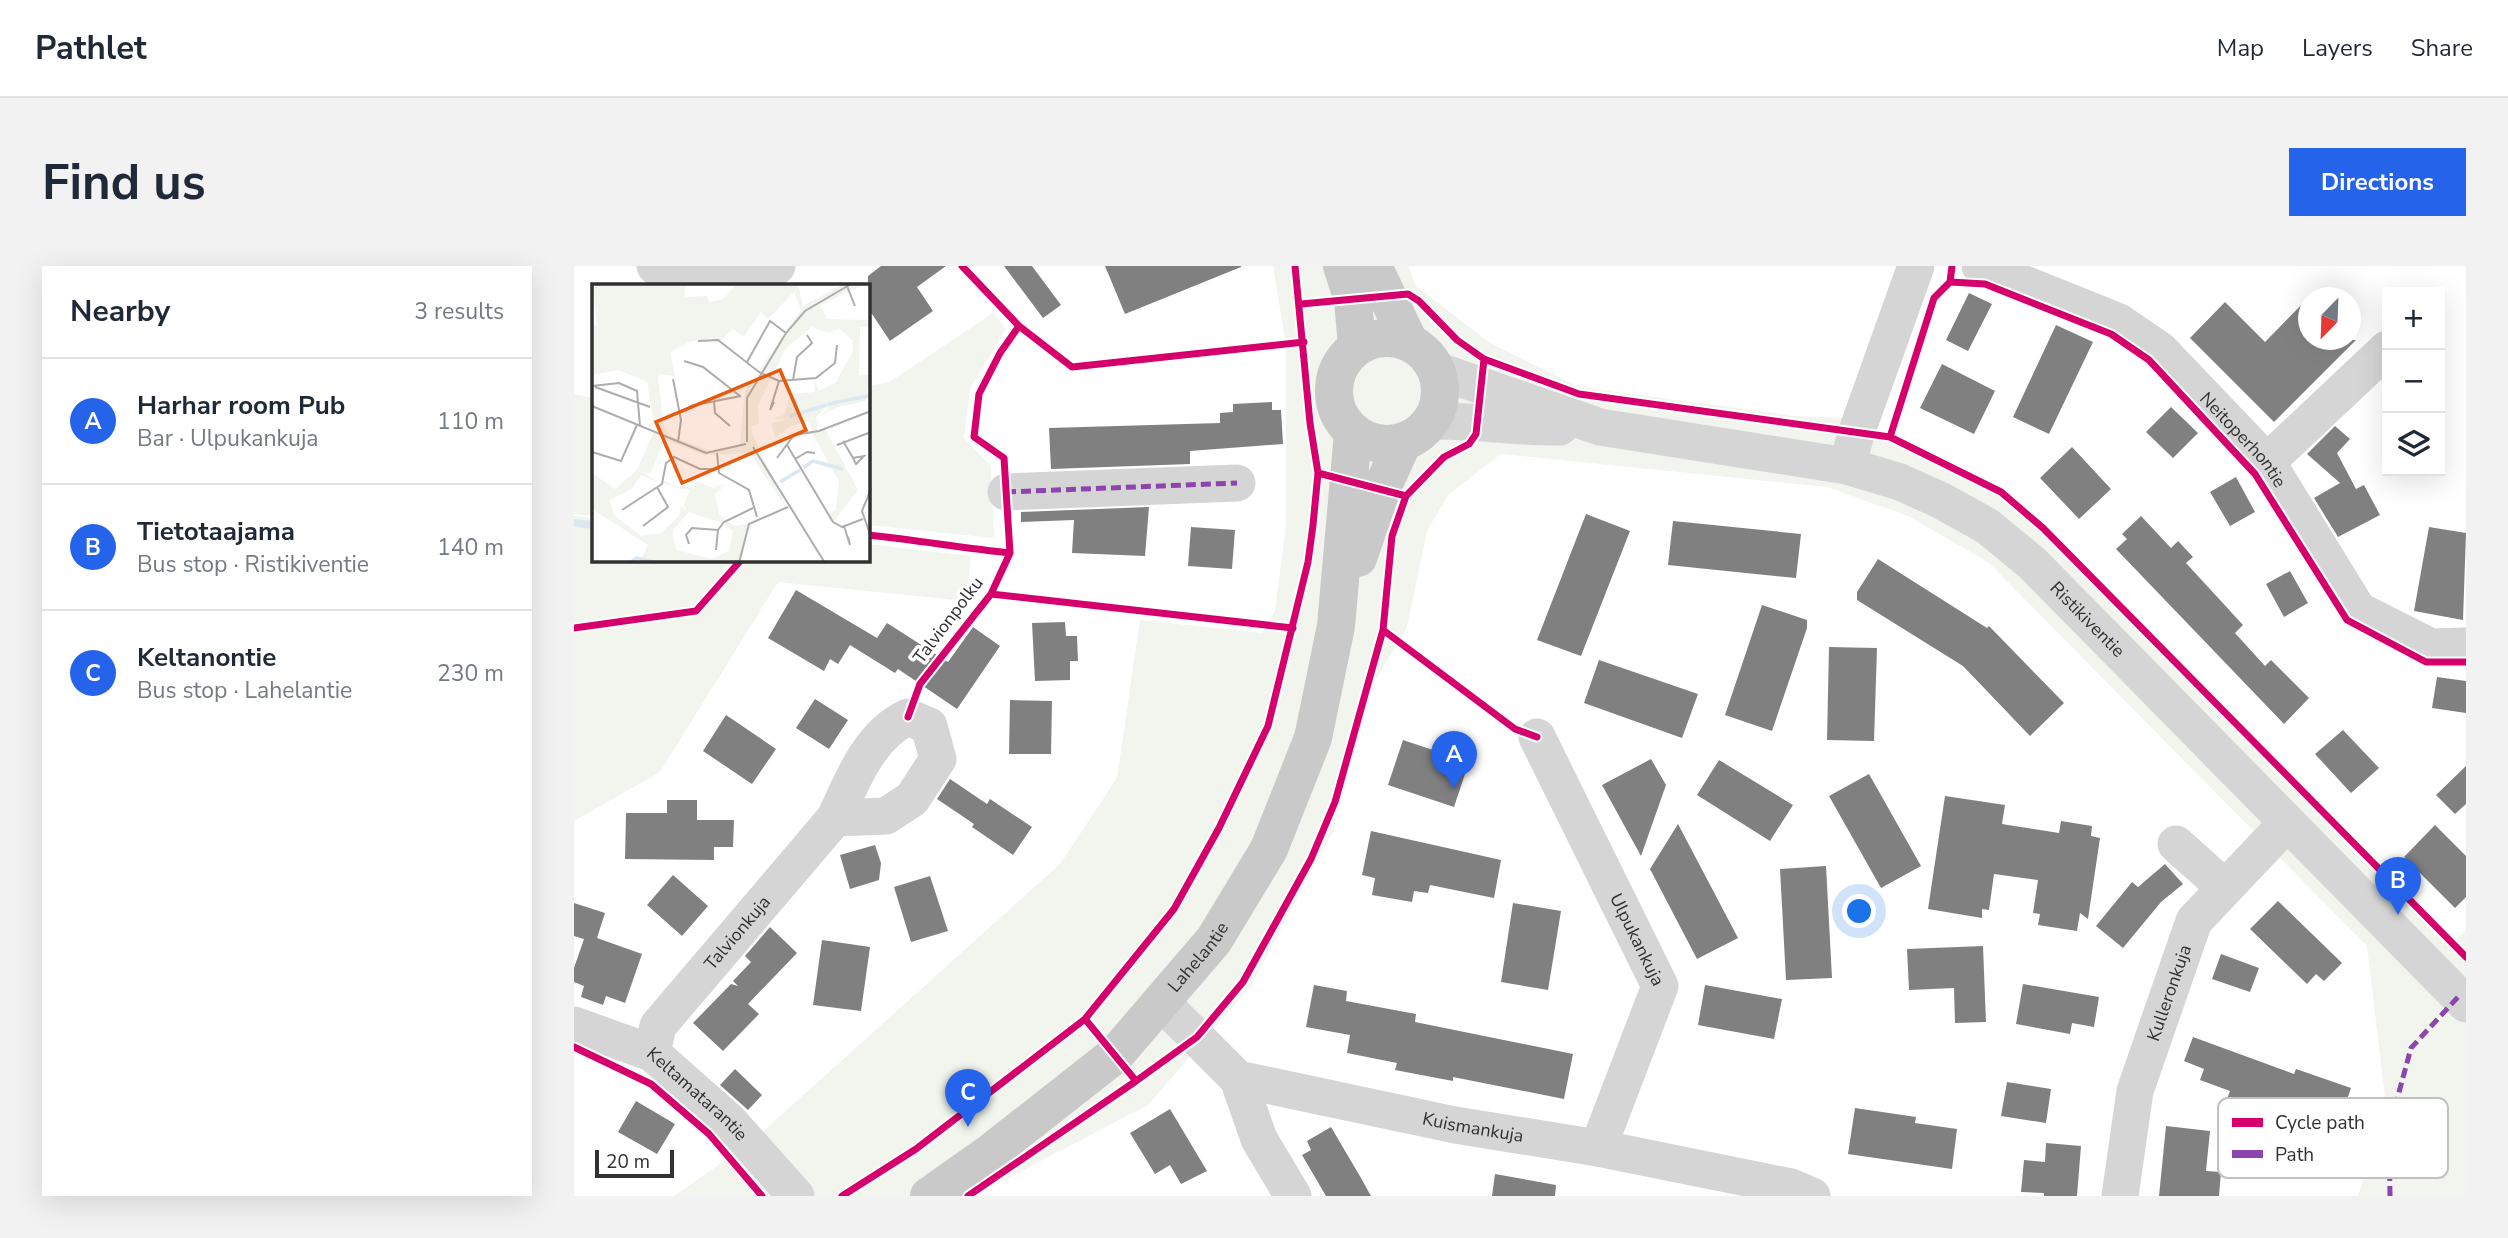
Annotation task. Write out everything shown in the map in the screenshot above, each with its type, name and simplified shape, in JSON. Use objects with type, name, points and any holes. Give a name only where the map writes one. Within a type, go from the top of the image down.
[{"type":"main road","points":[[1342,266],[1353,300],[1357,346]]},
{"type":"main road","points":[[1373,266],[1409,342]]},
{"type":"main road","points":[[1382,337],[1409,342],[1425,353],[1436,370],[1440,396],[1417,431],[1377,443],[1353,433],[1342,420],[1335,405],[1333,388],[1341,364],[1357,346],[1382,337]]},
{"type":"main road","name":"Lahelantie","points":[[1336,626],[1382,488],[1417,431]]},
{"type":"main road","name":"Lahelantie","points":[[929,1196],[990,1153],[1116,1054],[1163,1004],[1214,940],[1269,849],[1313,738],[1336,626],[1353,433]]},
{"type":"street","points":[[656,266],[671,270],[758,273],[777,266]]},
{"type":"street","points":[[1847,466],[1916,266]]},
{"type":"street","name":"Neitoperhontie","points":[[1980,266],[2119,322],[2160,350],[2267,462],[2358,610],[2431,647],[2466,646]]},
{"type":"street","points":[[2267,462],[2386,350]]},
{"type":"street","name":"Ristikiventie","points":[[1436,370],[1600,427]]},
{"type":"street","name":"Ristikiventie","points":[[1417,431],[1477,420],[1534,428],[1600,427],[1847,466],[1940,499],[1987,526],[2032,563],[2466,1004]]},
{"type":"street","points":[[1006,492],[1237,483]]},
{"type":"street","name":"Ulpukankuja","points":[[1537,737],[1660,986],[1598,1148]]},
{"type":"street","name":"Talvionkuja","points":[[652,1054],[658,1026],[835,818]]},
{"type":"street","name":"Kulleronkuja","points":[[2120,1196],[2135,1091],[2194,921],[2286,824]]},
{"type":"street","points":[[2176,844],[2224,887]]},
{"type":"street","points":[[1163,1004],[1238,1079],[1259,1139],[1293,1196]]},
{"type":"street","name":"Keltamatarantie","points":[[574,1025],[652,1054],[729,1121],[796,1196]]},
{"type":"street","name":"Kuismankuja","points":[[1238,1079],[1455,1125],[1598,1148],[1790,1187],[1807,1196]]},
{"type":"shaded area","points":[[1273,266],[1408,266],[1416,286],[1490,343],[1579,387],[1796,416],[1842,418],[2033,513],[2285,773],[2456,940],[2466,930],[2466,1196],[2358,1196],[2364,1178],[2448,1178],[2448,1098],[2385,1098],[2367,946],[1988,562],[1908,516],[1827,487],[1501,454],[1448,495],[1427,531],[1407,627],[1375,681],[1333,831],[1250,987],[1148,1105],[974,1196],[674,1196],[749,1144],[1060,864],[1117,778],[1140,620],[1262,633],[1275,611],[1286,525],[1286,345]]},
{"type":"shaded area","points":[[993,313],[1006,329],[970,388],[964,438],[991,466],[994,538],[870,525],[870,386],[891,381]]},
{"type":"shaded area","points":[[574,394],[592,398],[592,516],[574,514]]},
{"type":"shaded area","points":[[574,516],[592,518],[592,562],[870,562],[870,544],[971,556],[966,601],[778,582],[660,772],[574,821]]},
{"type":"building","points":[[881,266],[946,266],[917,287],[933,311],[890,341],[870,311],[868,276]]},
{"type":"building","points":[[1004,266],[1032,266],[1061,305],[1043,318]]},
{"type":"building","points":[[1105,266],[1241,266],[1241,267],[1125,314]]},
{"type":"building","points":[[1969,293],[1992,304],[1968,351],[1946,340]]},
{"type":"building","points":[[2225,302],[2265,342],[2298,308],[2298,350],[2346,350],[2274,422],[2190,338]]},
{"type":"building","points":[[2056,325],[2093,342],[2049,434],[2013,417]]},
{"type":"building","points":[[1942,364],[1995,391],[1974,434],[1920,408]]},
{"type":"building","points":[[1272,402],[1272,410],[1281,410],[1283,444],[1190,451],[1190,464],[1051,469],[1049,428],[1220,423],[1220,413],[1233,412],[1233,404]]},
{"type":"building","points":[[2171,407],[2198,433],[2173,458],[2146,432]]},
{"type":"building","points":[[2335,426],[2350,439],[2337,453],[2356,489],[2364,485],[2380,515],[2338,537],[2314,498],[2340,483],[2307,454]]},
{"type":"building","points":[[2072,447],[2111,489],[2079,519],[2040,478]]},
{"type":"building","points":[[2236,477],[2255,512],[2230,526],[2210,492]]},
{"type":"building","points":[[1149,507],[1145,556],[1072,553],[1074,520],[1021,522],[1021,512]]},
{"type":"building","points":[[1586,514],[1630,531],[1581,656],[1537,640]]},
{"type":"building","points":[[2141,516],[2171,548],[2178,541],[2193,557],[2186,563],[2243,625],[2235,633],[2265,666],[2271,660],[2309,698],[2284,724],[2116,549],[2127,539],[2122,534]]},
{"type":"building","points":[[1673,521],[1801,534],[1796,578],[1668,565]]},
{"type":"building","points":[[1191,527],[1235,530],[1232,569],[1188,566]]},
{"type":"building","points":[[2429,527],[2466,533],[2463,620],[2414,611]]},
{"type":"building","points":[[1878,559],[1987,628],[1989,626],[2064,703],[2030,736],[1963,666],[1857,600],[1857,592]]},
{"type":"building","points":[[2290,571],[2308,603],[2284,617],[2266,584]]},
{"type":"building","points":[[796,590],[877,638],[887,623],[948,662],[973,627],[1000,646],[957,709],[898,669],[895,673],[850,645],[838,664],[830,659],[824,671],[768,638]]},
{"type":"building","points":[[1762,605],[1807,620],[1807,628],[1772,731],[1725,715]]},
{"type":"building","points":[[1065,622],[1066,636],[1077,636],[1078,661],[1070,661],[1070,680],[1035,681],[1032,623]]},
{"type":"building","points":[[1829,647],[1877,648],[1874,741],[1827,740]]},
{"type":"building","points":[[1599,660],[1698,694],[1682,738],[1584,703]]},
{"type":"building","points":[[2437,677],[2466,681],[2466,713],[2432,708]]},
{"type":"building","points":[[815,699],[848,720],[829,749],[796,728]]},
{"type":"building","points":[[1010,700],[1052,701],[1051,754],[1009,754]]},
{"type":"building","points":[[726,715],[776,749],[752,784],[703,751]]},
{"type":"building","points":[[2343,730],[2379,768],[2351,793],[2315,754]]},
{"type":"building","points":[[1403,740],[1469,762],[1454,807],[1388,785]]},
{"type":"building","points":[[1651,759],[1666,785],[1641,856],[1602,785]]},
{"type":"building","points":[[1719,760],[1793,805],[1770,841],[1697,795]]},
{"type":"building","points":[[2466,766],[2466,804],[2455,814],[2436,795]]},
{"type":"building","points":[[1869,774],[1921,866],[1881,888],[1829,796]]},
{"type":"building","points":[[950,779],[987,804],[990,799],[1032,827],[1013,855],[937,799]]},
{"type":"building","points":[[1945,796],[2005,805],[2002,824],[2059,833],[2061,821],[2092,826],[2091,836],[2100,838],[2088,919],[2080,913],[2077,931],[2038,925],[2040,914],[2033,913],[2038,880],[1994,874],[1989,910],[1982,909],[1982,918],[1928,909]]},
{"type":"building","points":[[667,800],[697,800],[697,820],[734,820],[733,847],[714,847],[714,860],[625,859],[626,813],[667,813]]},
{"type":"building","points":[[1678,824],[1738,938],[1697,959],[1650,869]]},
{"type":"building","points":[[2435,825],[2466,856],[2466,897],[2455,908],[2404,857]]},
{"type":"building","points":[[1371,831],[1501,860],[1494,898],[1430,885],[1428,893],[1414,891],[1412,902],[1372,895],[1375,878],[1362,875]]},
{"type":"building","points":[[875,845],[881,863],[879,880],[850,889],[840,855]]},
{"type":"building","points":[[2165,864],[2183,884],[2161,902],[2123,948],[2096,926],[2132,882],[2138,887]]},
{"type":"building","points":[[1826,866],[1832,978],[1786,980],[1780,869]]},
{"type":"building","points":[[673,875],[708,906],[682,936],[647,905]]},
{"type":"building","points":[[930,876],[948,931],[911,942],[894,887]]},
{"type":"building","points":[[2278,901],[2342,963],[2324,981],[2316,974],[2307,984],[2250,929]]},
{"type":"building","points":[[574,903],[605,913],[597,938],[642,954],[625,1003],[606,996],[603,1005],[581,997],[584,986],[574,982],[574,968],[584,939],[574,936]]},
{"type":"building","points":[[1513,903],[1561,911],[1548,990],[1501,982]]},
{"type":"building","points":[[770,927],[797,953],[748,1004],[759,1014],[723,1051],[693,1023],[731,984],[738,986],[733,981],[751,962],[745,956]]},
{"type":"building","points":[[822,940],[870,947],[861,1011],[813,1005]]},
{"type":"building","points":[[1983,946],[1986,1022],[1955,1023],[1954,988],[1909,990],[1907,949]]},
{"type":"building","points":[[2221,954],[2259,968],[2250,992],[2212,979]]},
{"type":"building","points":[[2023,984],[2099,997],[2094,1027],[2072,1023],[2070,1034],[2016,1024]]},
{"type":"building","points":[[1314,985],[1347,991],[1346,1001],[1416,1014],[1415,1022],[1573,1054],[1564,1099],[1453,1077],[1453,1081],[1395,1070],[1397,1063],[1347,1053],[1350,1035],[1306,1027]]},
{"type":"building","points":[[1705,985],[1782,999],[1774,1039],[1698,1025]]},
{"type":"building","points":[[2193,1037],[2294,1074],[2296,1069],[2351,1088],[2348,1098],[2227,1098],[2230,1091],[2200,1080],[2204,1069],[2184,1061]]},
{"type":"building","points":[[735,1069],[762,1095],[748,1110],[720,1085]]},
{"type":"building","points":[[2007,1082],[2051,1089],[2046,1123],[2001,1116]]},
{"type":"building","points":[[636,1101],[675,1124],[657,1154],[618,1132]]},
{"type":"building","points":[[1855,1108],[1916,1117],[1915,1123],[1957,1129],[1952,1169],[1848,1154]]},
{"type":"building","points":[[1170,1109],[1207,1171],[1181,1184],[1170,1165],[1155,1174],[1130,1133]]},
{"type":"building","points":[[2166,1126],[2210,1131],[2206,1171],[2218,1172],[2218,1178],[2220,1178],[2219,1196],[2159,1196]]},
{"type":"building","points":[[1331,1127],[1371,1196],[1326,1196],[1302,1155],[1311,1150],[1307,1141]]},
{"type":"building","points":[[2046,1143],[2081,1146],[2077,1196],[2044,1196],[2044,1193],[2021,1192],[2024,1160],[2045,1162]]},
{"type":"building","points":[[1495,1174],[1556,1185],[1555,1196],[1492,1196]]},
{"type":"waterway","points":[[574,523],[592,525]]},
{"type":"marked path","points":[[1006,492],[1237,483]]},
{"type":"marked path","points":[[2397,1098],[2411,1048],[2458,997]]},
{"type":"marked path","points":[[2390,1178],[2390,1196]]},
{"type":"cycle path","points":[[962,266],[1019,326],[1072,367],[1304,342]]},
{"type":"cycle path","points":[[842,1196],[916,1149],[1085,1019],[1174,909],[1219,828],[1268,726],[1308,562],[1318,473],[1310,423],[1295,266]]},
{"type":"cycle path","points":[[1890,437],[1934,298],[1950,282],[1952,266]]},
{"type":"cycle path","points":[[1950,282],[1985,284],[2111,334],[2149,360],[2255,474],[2347,620],[2426,662],[2466,662]]},
{"type":"cycle path","points":[[1301,304],[1408,294],[1419,301],[1457,340],[1484,359],[1579,394],[1890,437],[2001,492],[2043,528],[2466,957]]},
{"type":"cycle path","name":"Talvionpolku","points":[[908,717],[920,684],[991,594],[1010,553],[1004,458],[974,437],[979,394],[1000,353],[1019,326]]},
{"type":"cycle path","points":[[1318,473],[1406,496],[1444,457],[1469,444],[1476,434],[1484,359]]},
{"type":"cycle path","points":[[1085,1019],[1136,1081],[1197,1037],[1243,982],[1311,859],[1335,802],[1383,630],[1392,536],[1406,496]]},
{"type":"cycle path","points":[[870,535],[1010,553]]},
{"type":"cycle path","points":[[574,628],[696,611],[739,562]]},
{"type":"cycle path","name":"Talvionpolku","points":[[991,594],[1293,628]]},
{"type":"cycle path","points":[[1383,630],[1515,729],[1537,737]]},
{"type":"cycle path","points":[[574,1047],[651,1084],[709,1134],[762,1196]]},
{"type":"cycle path","points":[[968,1196],[1136,1081]]},
{"type":"place","name":"Harhar room Pub","points":[[1454,789]]},
{"type":"place","name":"Tietotaajama","points":[[2398,915]]},
{"type":"place","name":"Keltanontie","points":[[968,1127]]}]
